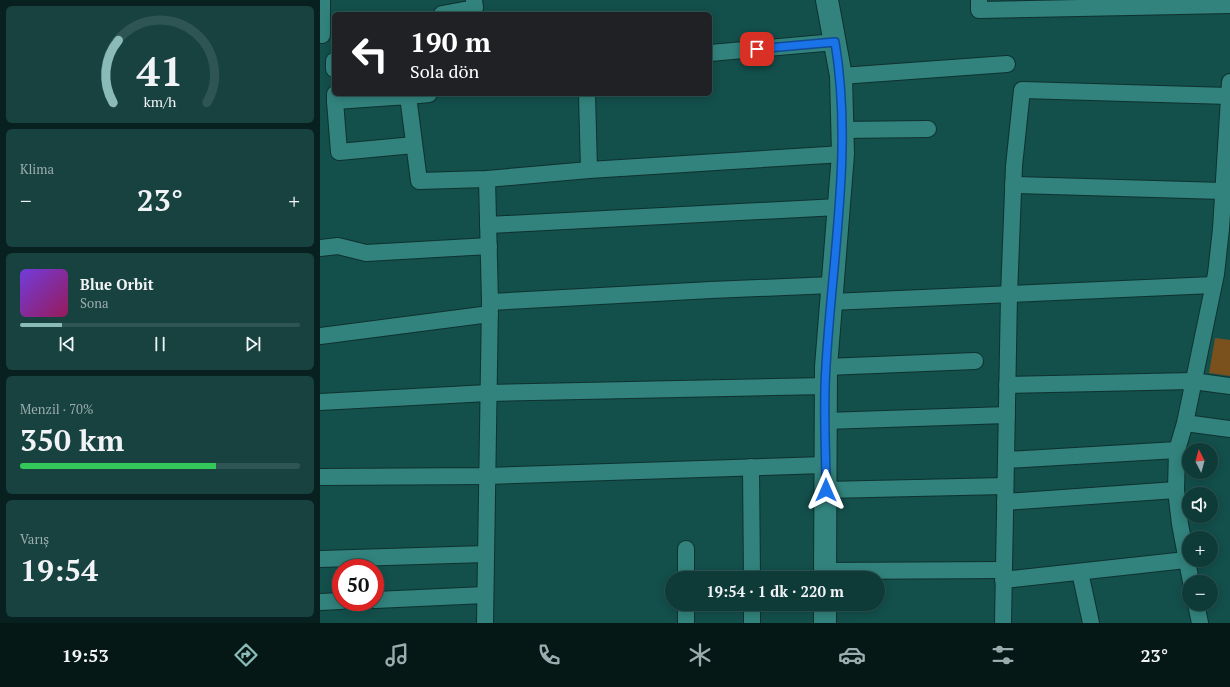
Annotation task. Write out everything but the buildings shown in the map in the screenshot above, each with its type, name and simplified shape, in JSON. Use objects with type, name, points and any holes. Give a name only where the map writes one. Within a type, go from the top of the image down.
[{"type":"main road","points":[[825,571],[826,377],[842,154],[840,76],[827,0]]},
{"type":"main road","points":[[825,611],[825,623]]},
{"type":"street","points":[[322,0],[325,34]]},
{"type":"street","points":[[453,12],[475,8],[474,0]]},
{"type":"street","points":[[979,0],[979,10],[1230,5]]},
{"type":"street","points":[[712,53],[835,42]]},
{"type":"street","points":[[840,76],[1007,64]]},
{"type":"street","points":[[1004,623],[1003,575],[1009,295],[1013,185],[1022,90],[1230,86],[1228,161],[1223,190],[1226,230],[1212,286],[1185,423],[1177,450],[1176,490],[1182,536]]},
{"type":"street","points":[[414,145],[339,152],[335,97],[408,96],[419,181],[488,179],[589,170],[842,154]]},
{"type":"street","points":[[587,96],[589,170]]},
{"type":"street","points":[[842,130],[928,129]]},
{"type":"street","points":[[485,623],[490,308],[488,179]]},
{"type":"street","points":[[1013,185],[1223,190]]},
{"type":"street","points":[[488,225],[838,207]]},
{"type":"street","points":[[320,248],[338,246],[366,253],[489,246]]},
{"type":"street","points":[[320,336],[490,308],[711,290],[1009,295],[1212,286]]},
{"type":"street","points":[[320,402],[826,377],[975,362]]},
{"type":"street","points":[[1007,385],[1193,381],[1230,386]]},
{"type":"street","points":[[826,421],[1007,415]]},
{"type":"street","points":[[1185,423],[1230,428]]},
{"type":"street","points":[[1006,460],[1177,450]]},
{"type":"street","points":[[320,477],[487,476],[826,465]]},
{"type":"street","points":[[751,467],[752,571]]},
{"type":"street","points":[[826,490],[1005,486]]},
{"type":"street","points":[[1005,502],[1176,490]]},
{"type":"street","points":[[686,550],[686,571]]},
{"type":"street","points":[[320,559],[486,554]]},
{"type":"street","points":[[885,575],[1003,575],[1080,572],[1182,560]]},
{"type":"street","points":[[1080,572],[1091,623]]},
{"type":"street","points":[[384,600],[485,596]]},
{"type":"street","points":[[320,602],[332,601]]},
{"type":"street","points":[[686,611],[686,623]]},
{"type":"street","points":[[752,611],[752,623]]},
{"type":"street","points":[[1197,611],[1200,623]]},
{"type":"shaded area","points":[[1215,338],[1230,340],[1230,376],[1209,373]]},
{"type":"route","points":[[757,49],[835,42],[840,76],[842,154],[826,367],[826,490]]}]
